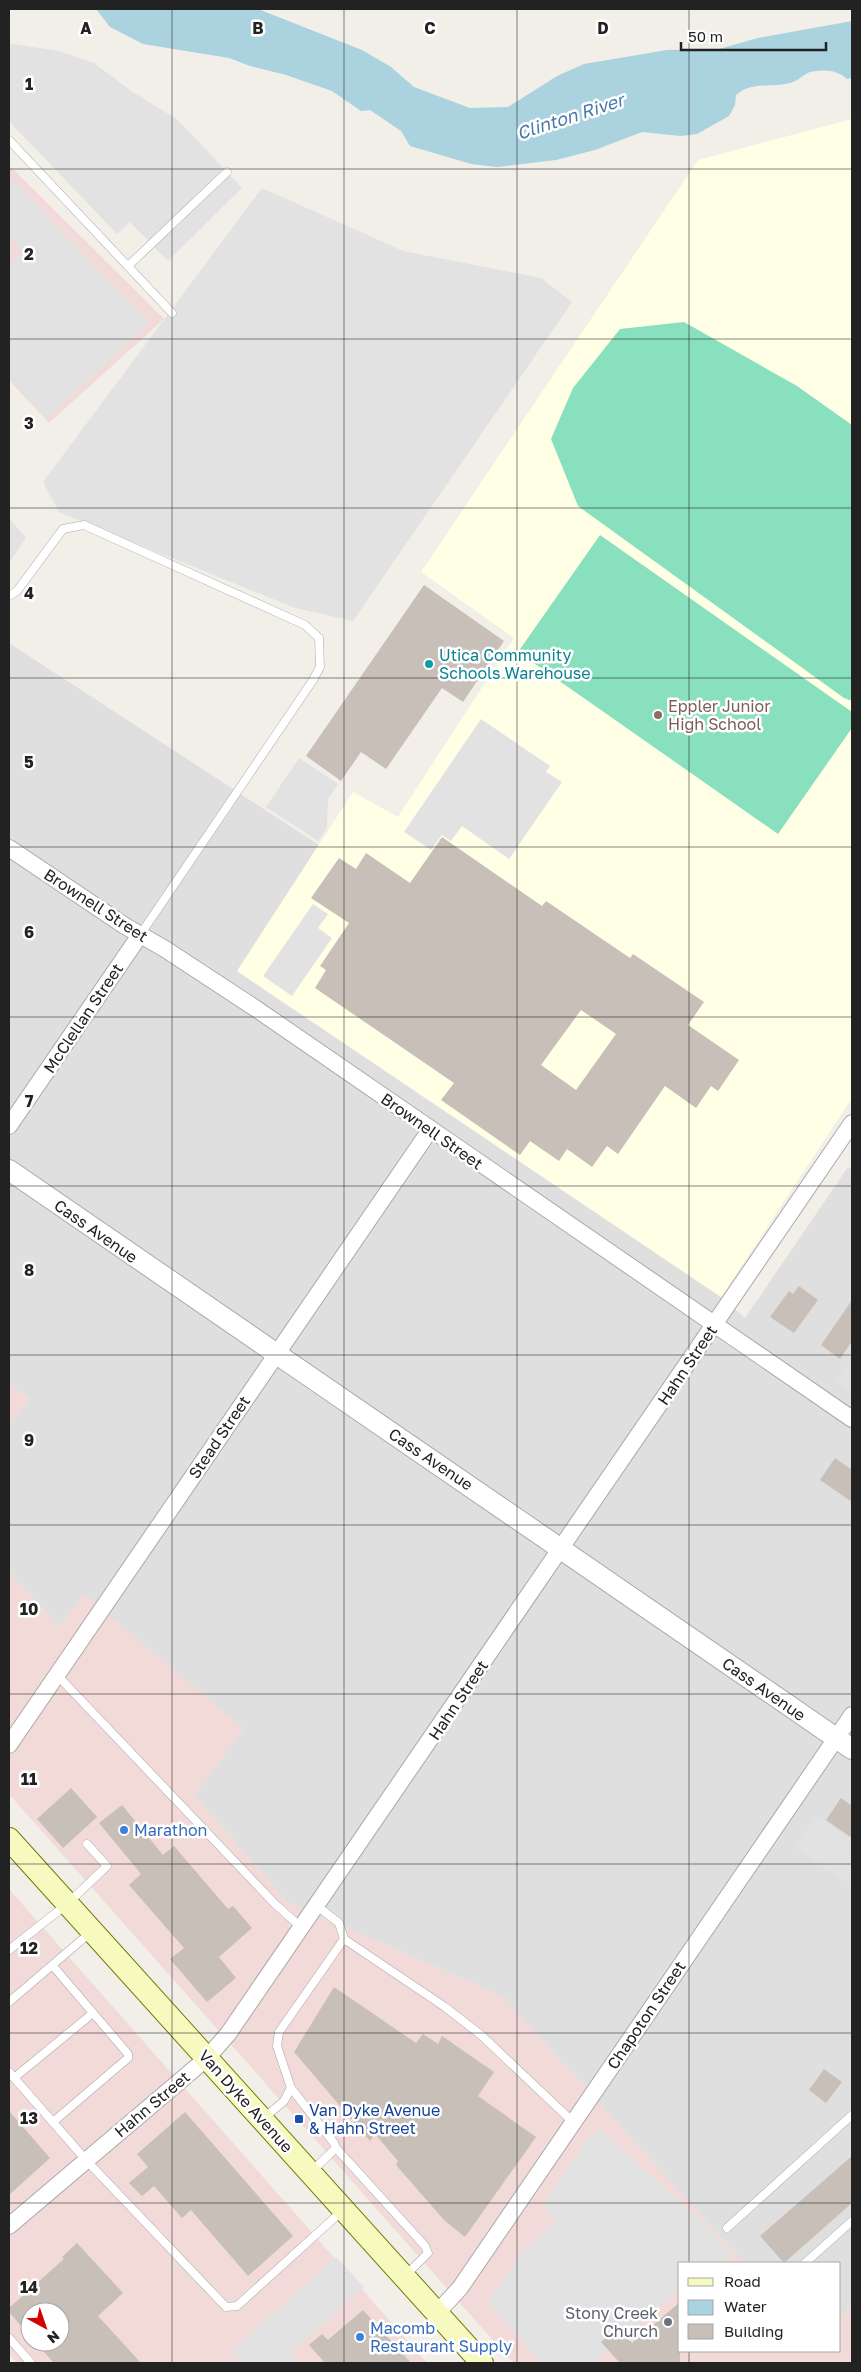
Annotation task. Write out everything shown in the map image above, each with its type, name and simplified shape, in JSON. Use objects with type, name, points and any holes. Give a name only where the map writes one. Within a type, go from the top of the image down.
[{"type":"main road","name":"Van Dyke Avenue","points":[[9,1839],[482,2363]]},
{"type":"street","name":"Brownell Street","points":[[9,848],[140,935],[165,949],[249,1004],[852,1420]]},
{"type":"street","name":"McClellan Street","points":[[9,1126],[140,935]]},
{"type":"street","name":"Hahn Street","points":[[9,2226],[207,2058],[228,2034],[715,1326],[852,1123]]},
{"type":"street","name":"Stead Street","points":[[9,1745],[430,1130]]},
{"type":"street","name":"Cass Avenue","points":[[9,1170],[844,1744]]},
{"type":"street","name":"Chapoton Street","points":[[437,2313],[460,2288],[572,2122],[844,1744],[852,1715]]},
{"type":"lane","points":[[9,140],[172,313]]},
{"type":"lane","points":[[128,266],[227,172]]},
{"type":"lane","points":[[9,596],[17,591],[63,529],[84,525],[305,625],[319,638],[320,667],[313,680],[140,935]]},
{"type":"lane","points":[[58,1675],[275,1904],[302,1928]]},
{"type":"lane","points":[[9,1950],[67,1904],[107,1866],[87,1844]]},
{"type":"lane","points":[[317,1906],[339,1923],[344,1939],[445,2007],[481,2034],[572,2122]]},
{"type":"lane","points":[[9,2002],[92,1931]]},
{"type":"lane","points":[[344,1939],[279,2032],[277,2046],[292,2088],[336,2148],[425,2246],[428,2254],[404,2277]]},
{"type":"lane","points":[[52,1966],[126,2050],[128,2058],[53,2122]]},
{"type":"lane","points":[[94,2012],[11,2075],[86,2160],[226,2307],[236,2306],[343,2210]]},
{"type":"lane","points":[[262,2120],[284,2101],[292,2088]]},
{"type":"lane","points":[[727,2228],[852,2115]]},
{"type":"lane","points":[[310,2173],[336,2148]]},
{"type":"lane","points":[[806,2262],[852,2221]]},
{"type":"lane","points":[[9,2338],[31,2363]]},
{"type":"shaded area","points":[[9,45],[59,51],[94,63],[131,91],[178,120],[242,188],[168,261],[130,222],[117,234],[9,121]]},
{"type":"shaded area","name":"Eppler Junior High School","points":[[852,119],[852,1098],[721,1297],[237,971],[353,792],[398,817],[514,638],[421,572],[698,160]]},
{"type":"shaded area","points":[[9,165],[164,319],[49,423],[9,380]]},
{"type":"shaded area","points":[[9,176],[149,323],[47,419],[9,378],[9,265],[23,252],[9,237]]},
{"type":"shaded area","points":[[262,188],[403,251],[541,278],[572,302],[353,621],[295,608],[59,512],[43,482]]},
{"type":"shaded area","points":[[9,518],[26,538],[9,563]]},
{"type":"shaded area","points":[[9,643],[319,845],[238,972],[721,1297],[745,1318],[848,1167],[852,1170],[852,2307],[841,2316],[841,2262],[743,2262],[502,1996],[287,1902],[194,1795],[243,1729],[85,1595],[59,1627],[9,1572],[9,1426],[30,1398],[9,1383]]},
{"type":"shaded area","points":[[481,719],[550,766],[546,772],[562,782],[509,859],[462,826],[451,841],[442,835],[431,850],[404,832]]},
{"type":"shaded area","points":[[299,758],[338,784],[328,799],[327,827],[318,841],[266,807]]},
{"type":"shaded area","points":[[313,904],[328,914],[318,928],[332,938],[292,996],[263,976]]},
{"type":"shaded area","points":[[852,1357],[852,1392],[836,1381]]},
{"type":"shaded area","points":[[9,1383],[30,1398],[9,1426]]},
{"type":"shaded area","points":[[9,1572],[59,1627],[85,1594],[243,1729],[194,1795],[287,1902],[502,1996],[743,2262],[678,2262],[678,2352],[841,2352],[841,2316],[852,2307],[852,2363],[513,2363],[9,1794]]},
{"type":"shaded area","points":[[816,1815],[852,1840],[852,1886],[794,1847]]},
{"type":"shaded area","points":[[9,1889],[427,2363],[17,2363],[9,2354]]},
{"type":"shaded area","points":[[599,2128],[708,2227],[732,2255],[723,2262],[678,2262],[678,2291],[594,2363],[542,2363],[488,2303],[522,2251],[557,2221],[543,2205],[587,2140]]},
{"type":"shaded area","points":[[336,2257],[364,2287],[291,2353],[299,2363],[242,2363],[231,2351]]},
{"type":"green space","points":[[684,322],[797,386],[852,425],[852,701],[844,698],[578,506],[551,439],[573,388],[620,329]]},
{"type":"green space","points":[[600,535],[852,712],[852,728],[778,834],[518,652]]},
{"type":"water","name":"Clinton River","points":[[96,9],[258,9],[362,50],[391,67],[414,87],[470,108],[508,107],[557,76],[584,64],[667,50],[719,49],[758,38],[852,21],[852,78],[847,79],[830,71],[810,72],[786,84],[756,86],[743,90],[736,95],[735,105],[729,116],[697,134],[681,136],[642,132],[595,150],[556,160],[497,167],[471,164],[410,146],[401,131],[370,110],[361,111],[332,91],[286,75],[250,66],[229,58],[143,44],[110,27]]},
{"type":"building","name":"Utica Community Schools Warehouse","points":[[424,585],[504,641],[463,702],[442,688],[386,769],[361,752],[341,781],[306,756]]},
{"type":"building","points":[[442,837],[542,906],[546,901],[630,958],[633,954],[704,1002],[688,1025],[739,1060],[718,1091],[711,1086],[696,1108],[665,1086],[618,1154],[607,1146],[592,1167],[567,1149],[559,1161],[530,1141],[520,1155],[441,1100],[454,1083],[315,988],[326,970],[320,966],[349,923],[311,898],[339,858],[356,869],[366,853],[410,883]],"holes":[[[581,1010],[616,1034],[576,1090],[541,1065]]]},
{"type":"building","points":[[799,1286],[818,1300],[794,1333],[770,1317],[789,1291],[793,1294]]},
{"type":"building","points":[[852,1300],[852,1341],[840,1359],[821,1345]]},
{"type":"building","points":[[835,1458],[852,1470],[852,1502],[820,1480]]},
{"type":"building","points":[[71,1788],[97,1817],[63,1848],[37,1819]]},
{"type":"building","points":[[841,1798],[852,1806],[852,1838],[826,1820]]},
{"type":"building","points":[[122,1805],[163,1855],[174,1846],[228,1909],[233,1906],[252,1928],[219,1957],[236,1978],[207,2002],[170,1959],[184,1948],[129,1885],[141,1874],[99,1823]]},
{"type":"building","points":[[334,1987],[416,2043],[423,2034],[438,2044],[442,2036],[494,2072],[478,2096],[536,2137],[465,2237],[444,2220],[396,2165],[398,2161],[375,2134],[370,2141],[294,2052]]},
{"type":"building","points":[[824,2069],[842,2082],[826,2103],[809,2090]]},
{"type":"building","points":[[9,2111],[50,2158],[9,2195]]},
{"type":"building","points":[[185,2112],[293,2236],[248,2276],[191,2210],[182,2218],[154,2186],[142,2196],[129,2183],[148,2167],[137,2154]]},
{"type":"building","points":[[852,2156],[852,2203],[785,2262],[760,2236]]},
{"type":"building","points":[[77,2243],[123,2293],[98,2316],[141,2363],[54,2363],[44,2352],[70,2352],[70,2302],[20,2302],[20,2325],[9,2312],[9,2308],[64,2259],[62,2257]]},
{"type":"building","name":"Stony Creek Church","points":[[678,2304],[678,2352],[680,2352],[680,2363],[620,2363],[601,2342],[618,2327],[632,2343]]},
{"type":"building","name":"Macomb Restaurant Supply","points":[[363,2310],[411,2363],[325,2363],[309,2345],[322,2334],[328,2340]]},
{"type":"place","name":"Utica Community Schools Warehouse","points":[[429,664]]},
{"type":"place","name":"Eppler Junior High School","points":[[658,715]]},
{"type":"place","name":"Marathon","points":[[124,1830]]},
{"type":"place","name":"Van Dyke Avenue & Hahn Street","points":[[299,2119]]},
{"type":"place","name":"Stony Creek Church","points":[[668,2322]]},
{"type":"place","name":"Macomb Restaurant Supply","points":[[360,2337]]}]
